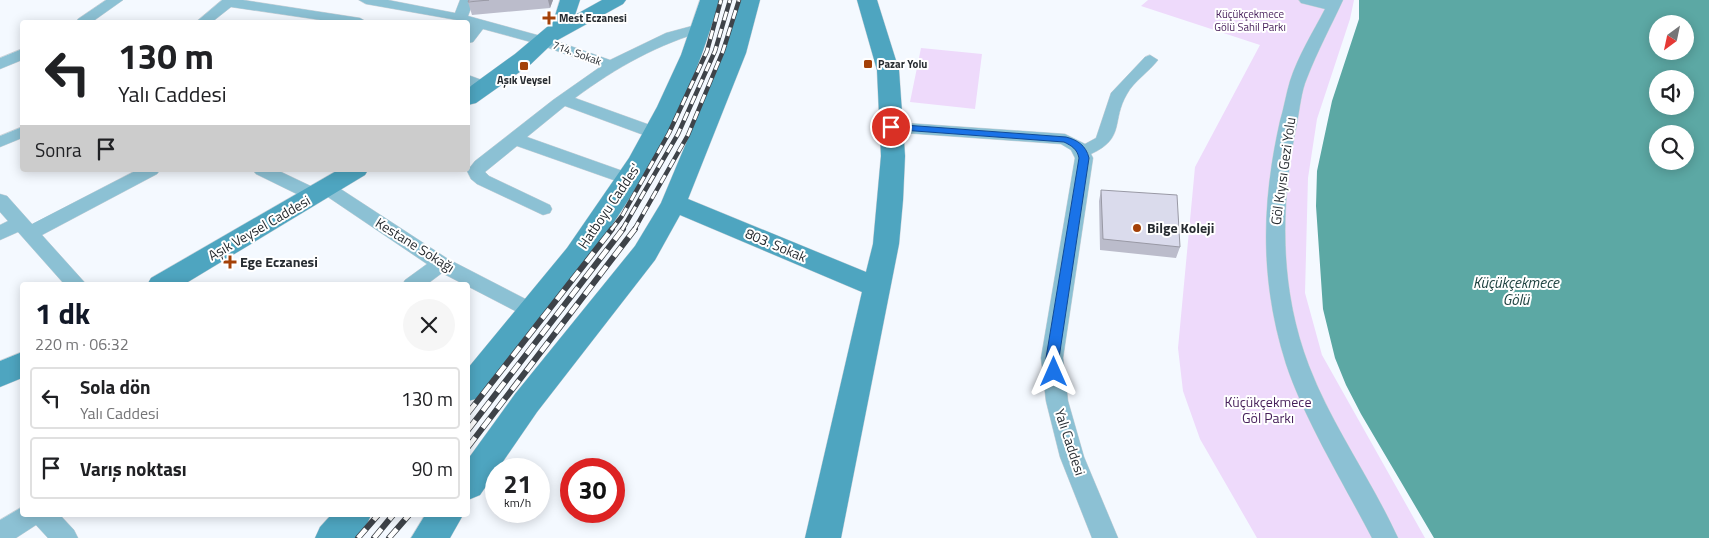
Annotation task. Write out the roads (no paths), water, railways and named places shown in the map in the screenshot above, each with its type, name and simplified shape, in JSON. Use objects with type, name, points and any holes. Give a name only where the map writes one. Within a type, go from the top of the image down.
[{"type":"street","points":[[86,20],[116,0]]},
{"type":"street","name":"714. Sokak","points":[[366,0],[460,20]]},
{"type":"street","points":[[465,20],[467,0]]},
{"type":"street","points":[[473,88],[523,59],[562,24],[570,0]]},
{"type":"street","points":[[543,41],[616,0]]},
{"type":"street","points":[[563,31],[588,22],[634,0]]},
{"type":"street","name":"Hatboyu Caddes'","points":[[470,387],[588,241],[628,180],[655,133],[703,26],[710,0]]},
{"type":"street","points":[[470,482],[526,403],[645,252],[674,203],[695,155],[711,108],[735,53],[750,0]]},
{"type":"street","points":[[858,0],[861,10],[880,42]]},
{"type":"street","points":[[823,538],[886,244],[890,200],[893,156],[888,70],[867,0]]},
{"type":"street","points":[[880,42],[884,23],[882,0]]},
{"type":"street","points":[[1306,0],[1335,4]]},
{"type":"street","points":[[205,20],[229,1],[336,20]]},
{"type":"street","name":"Göl Kıyısı Gezi Yolu","points":[[1335,4],[1298,80],[1284,148],[1274,230],[1277,273],[1284,318],[1298,366],[1320,415],[1385,538]]},
{"type":"street","name":"714. Sokak","points":[[470,22],[543,41],[610,65]]},
{"type":"street","points":[[470,25],[476,29],[470,36]]},
{"type":"street","points":[[543,209],[493,186],[477,175],[476,171],[481,165],[610,65],[655,42],[683,31],[703,26]]},
{"type":"street","points":[[0,64],[20,55]]},
{"type":"street","points":[[891,127],[1066,140],[1076,144],[1082,151],[1101,143],[1104,139],[1119,93],[1150,60]]},
{"type":"street","points":[[564,100],[655,133]]},
{"type":"street","points":[[0,142],[20,133]]},
{"type":"street","points":[[515,139],[628,180]]},
{"type":"street","name":"Yalı Caddesi","points":[[1082,151],[1084,158],[1052,358],[1057,401],[1072,457],[1105,538]]},
{"type":"street","points":[[0,233],[26,228],[147,172]]},
{"type":"street","name":"Kestane Sokağı","points":[[267,172],[321,192],[442,264],[532,311]]},
{"type":"street","name":"Aşık Veysel Caddesi","points":[[166,282],[353,172]]},
{"type":"street","points":[[0,200],[74,282]]},
{"type":"street","name":"803. Sokak","points":[[674,203],[877,287]]},
{"type":"street","points":[[416,282],[442,264]]},
{"type":"street","points":[[0,375],[20,365]]},
{"type":"street","points":[[0,534],[27,517]]},
{"type":"street","points":[[45,517],[65,538]]},
{"type":"street","points":[[333,538],[352,517]]},
{"type":"street","points":[[429,538],[445,517]]},
{"type":"water","name":"Küçükçekmece Gölü","points":[[1359,0],[1709,0],[1709,538],[1434,538],[1346,385],[1335,358],[1323,309],[1316,206],[1317,171],[1332,101],[1359,19]]},
{"type":"railway","points":[[611,230],[622,216],[669,133],[707,51],[721,0]]},
{"type":"railway","points":[[622,230],[678,134],[715,51],[730,0]]},
{"type":"railway","points":[[634,230],[688,135],[723,51],[739,0]]},
{"type":"railway","points":[[470,410],[612,229]]},
{"type":"railway","points":[[470,427],[623,229]]},
{"type":"railway","points":[[470,444],[635,229]]},
{"type":"railway","points":[[358,538],[376,517]]},
{"type":"railway","points":[[374,538],[391,517]]},
{"type":"railway","points":[[389,538],[407,517]]},
{"type":"place","name":"Mest Eczanesi","points":[[549,18]]},
{"type":"place","name":"Pazar Yolu","points":[[868,64]]},
{"type":"place","name":"Aşık Veysel","points":[[524,66]]},
{"type":"place","name":"Bilge Koleji","points":[[1137,228]]},
{"type":"place","name":"Ege Eczanesi","points":[[230,262]]},
{"type":"park label","name":"Küçükçekmece Gölü Sahil Parkı","points":[[1250,20]]},
{"type":"park label","name":"Küçükçekmece Göl Parkı","points":[[1268,410]]}]
